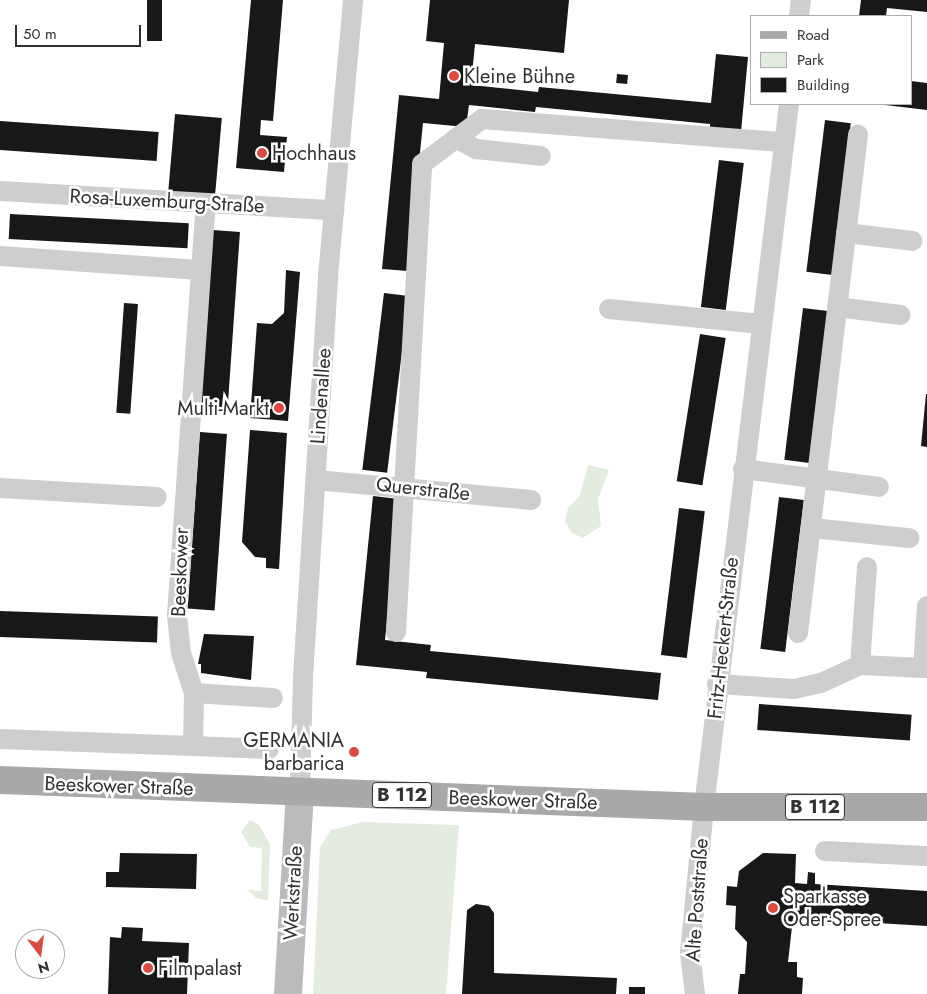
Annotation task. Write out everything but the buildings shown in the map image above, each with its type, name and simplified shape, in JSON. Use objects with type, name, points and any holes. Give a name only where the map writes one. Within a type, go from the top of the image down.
[{"type":"main road","name":"Beeskower Straße","points":[[0,780],[704,807],[927,807]]},
{"type":"street","name":"Lindenallee","points":[[300,792],[303,677],[334,210],[353,0]]},
{"type":"street","points":[[799,15],[801,0]]},
{"type":"street","name":"Fritz-Heckert-Straße","points":[[704,807],[717,684],[789,105]]},
{"type":"street","points":[[396,632],[402,486],[422,164],[482,119],[784,142]]},
{"type":"street","points":[[798,633],[819,478],[858,135]]},
{"type":"street","points":[[456,138],[476,149],[541,156]]},
{"type":"street","name":"Rosa-Luxemburg-Straße","points":[[0,191],[334,210]]},
{"type":"street","name":"Beeskower","points":[[193,746],[194,693],[181,653],[177,615],[206,203]]},
{"type":"street","points":[[846,233],[913,241]]},
{"type":"street","points":[[0,256],[200,270]]},
{"type":"street","points":[[837,308],[900,315]]},
{"type":"street","points":[[609,309],[761,324]]},
{"type":"street","points":[[743,469],[879,487]]},
{"type":"street","name":"Querstraße","points":[[316,480],[402,486],[530,500]]},
{"type":"street","points":[[0,488],[157,496]]},
{"type":"street","points":[[812,528],[909,538]]},
{"type":"street","points":[[860,665],[867,567]]},
{"type":"street","points":[[717,684],[794,689],[821,683],[860,665],[925,668],[926,606]]},
{"type":"street","points":[[194,693],[273,698]]},
{"type":"street","points":[[0,739],[269,749]]},
{"type":"street","name":"Werkstraße","points":[[288,994],[300,792]]},
{"type":"street","name":"Alte Poststraße","points":[[695,994],[690,953],[704,807]]},
{"type":"street","points":[[825,850],[927,856]]},
{"type":"green space","points":[[588,465],[609,470],[598,499],[601,526],[583,538],[572,533],[565,522],[568,508],[580,495]]},
{"type":"green space","points":[[250,820],[259,825],[270,844],[268,901],[256,898],[248,890],[261,891],[262,848],[250,847],[241,832]]},
{"type":"green space","points":[[363,822],[459,825],[446,994],[313,994],[320,847],[331,830]]},
{"type":"place","name":"Kleine Bühne","points":[[454,76]]},
{"type":"place","name":"Hochhaus","points":[[262,153]]},
{"type":"place","name":"Multi-Markt","points":[[279,408]]},
{"type":"place","name":"GERMANIA barbarica","points":[[354,752]]},
{"type":"place","name":"Sparkasse Oder-Spree","points":[[773,908]]},
{"type":"place","name":"Filmpalast","points":[[148,968]]}]
